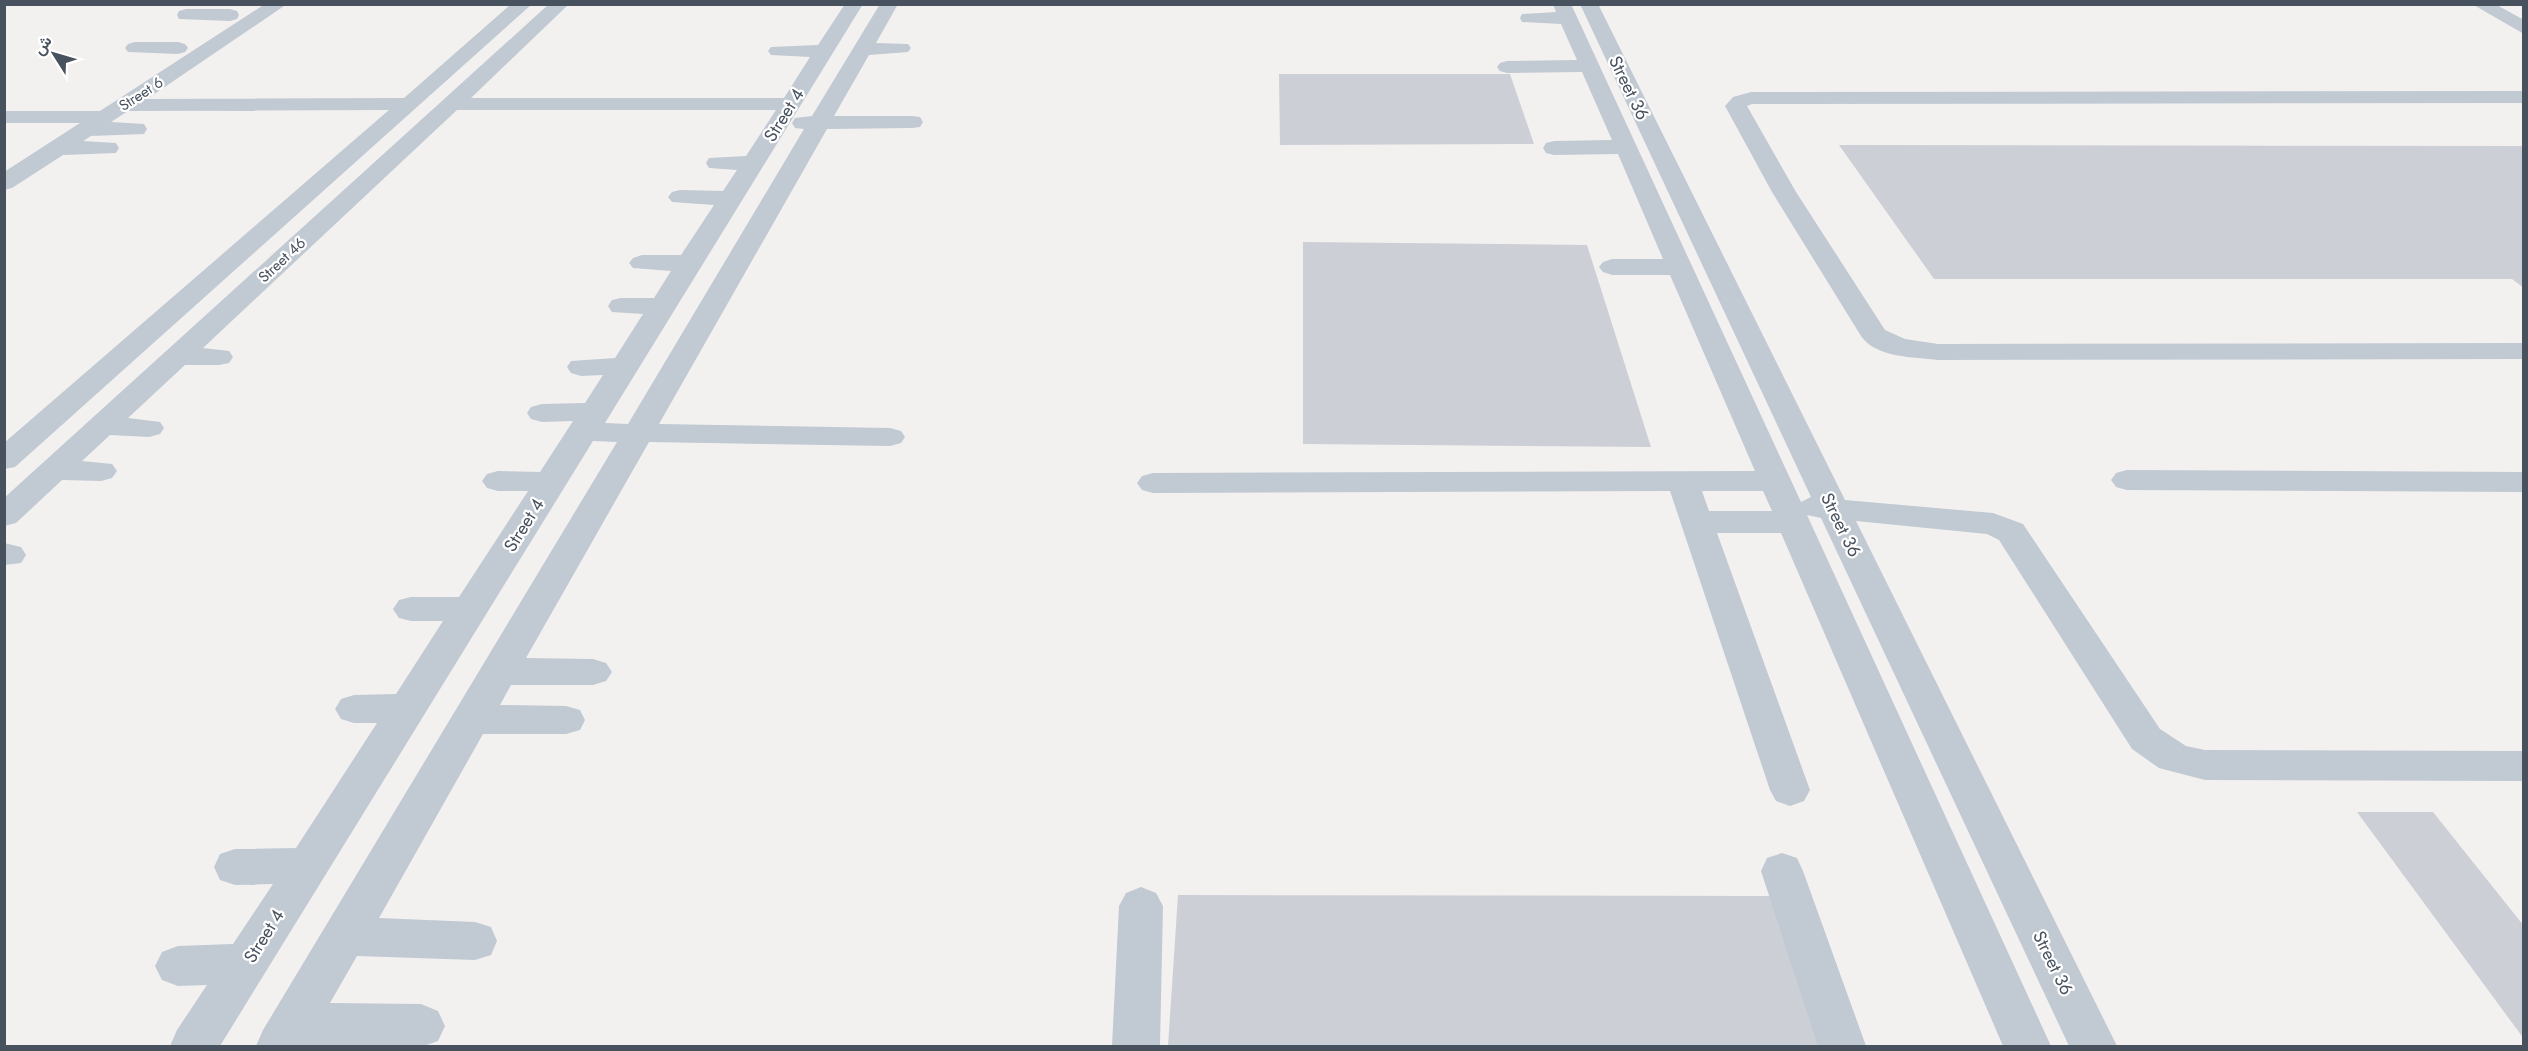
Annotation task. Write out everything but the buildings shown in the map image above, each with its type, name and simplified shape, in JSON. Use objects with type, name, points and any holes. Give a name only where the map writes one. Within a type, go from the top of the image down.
[{"type":"street","name":"Street 6","points":[[8,193],[45,141],[78,123],[178,48],[236,18],[278,4]]},
{"type":"street","points":[[2481,4],[2523,27]]},
{"type":"street","points":[[854,5],[888,5]]},
{"type":"street","name":"Street 4","points":[[194,1047],[854,5]]},
{"type":"street","name":"Street 4","points":[[286,1035],[888,5]]},
{"type":"street","points":[[1529,18],[1573,9]]},
{"type":"street","name":"Street 36","points":[[1573,9],[1590,66],[2027,1047]]},
{"type":"street","name":"Street 36","points":[[1573,9],[1832,507],[2093,1047]]},
{"type":"street","points":[[186,15],[236,18],[266,36]]},
{"type":"street","name":"Street 46","points":[[4,516],[391,160],[452,112],[475,83],[519,49],[555,16]]},
{"type":"street","name":"Street 6","points":[[78,123],[106,117],[162,81],[210,49],[236,18]]},
{"type":"street","points":[[499,20],[519,49]]},
{"type":"street","name":"Street 46","points":[[4,460],[81,393],[136,337],[215,275],[305,195],[337,160],[366,134],[409,104],[428,78],[499,20]]},
{"type":"street","points":[[135,48],[178,48]]},
{"type":"street","points":[[863,49],[902,48]]},
{"type":"street","points":[[210,49],[247,49]]},
{"type":"street","points":[[778,51],[825,51]]},
{"type":"street","points":[[1507,67],[1590,66]]},
{"type":"street","points":[[162,81],[197,81]]},
{"type":"street","points":[[475,83],[503,83]]},
{"type":"street","points":[[2523,97],[1751,98],[1740,101],[1736,106],[1784,192],[1875,336],[1899,347],[1938,352],[2523,351]]},
{"type":"street","points":[[124,105],[409,104]]},
{"type":"street","points":[[452,112],[785,114],[820,123],[912,122]]},
{"type":"street","points":[[730,116],[785,114]]},
{"type":"street","points":[[4,117],[136,129]]},
{"type":"street","points":[[4,133],[45,141],[108,148]]},
{"type":"street","points":[[1554,148],[1626,147]]},
{"type":"street","points":[[391,160],[421,160]]},
{"type":"street","points":[[717,163],[753,163]]},
{"type":"street","points":[[274,196],[383,196]]},
{"type":"street","points":[[680,197],[732,198]]},
{"type":"street","points":[[214,247],[246,247]]},
{"type":"street","points":[[642,263],[747,247]]},
{"type":"street","points":[[291,252],[325,252]]},
{"type":"street","points":[[1612,267],[1680,267]]},
{"type":"street","points":[[181,275],[215,275]]},
{"type":"street","points":[[244,296],[280,296]]},
{"type":"street","points":[[621,306],[663,306]]},
{"type":"street","points":[[93,351],[136,337],[219,357]]},
{"type":"street","points":[[581,367],[625,366]]},
{"type":"street","points":[[44,393],[81,393]]},
{"type":"street","points":[[542,413],[639,433],[890,437]]},
{"type":"street","points":[[102,426],[149,428]]},
{"type":"street","points":[[54,470],[101,471]]},
{"type":"street","points":[[2127,480],[2523,482]]},
{"type":"street","points":[[498,481],[552,482]]},
{"type":"street","points":[[1154,483],[1682,481],[1785,503],[1993,524],[2012,532],[2146,739],[2163,754],[2181,761],[2205,765],[2523,766]]},
{"type":"street","points":[[1682,481],[1790,790]]},
{"type":"street","points":[[1695,522],[1785,503]]},
{"type":"street","points":[[411,609],[472,609]]},
{"type":"street","points":[[499,671],[593,672]]},
{"type":"street","points":[[354,709],[408,708]]},
{"type":"street","points":[[471,719],[566,720]]},
{"type":"street","points":[[235,867],[309,865]]},
{"type":"street","points":[[1782,871],[1842,1047]]},
{"type":"street","points":[[1136,1047],[1142,906]]},
{"type":"street","points":[[345,936],[475,941]]},
{"type":"street","points":[[178,966],[247,964]]},
{"type":"street","points":[[286,1035],[422,1026]]}]
